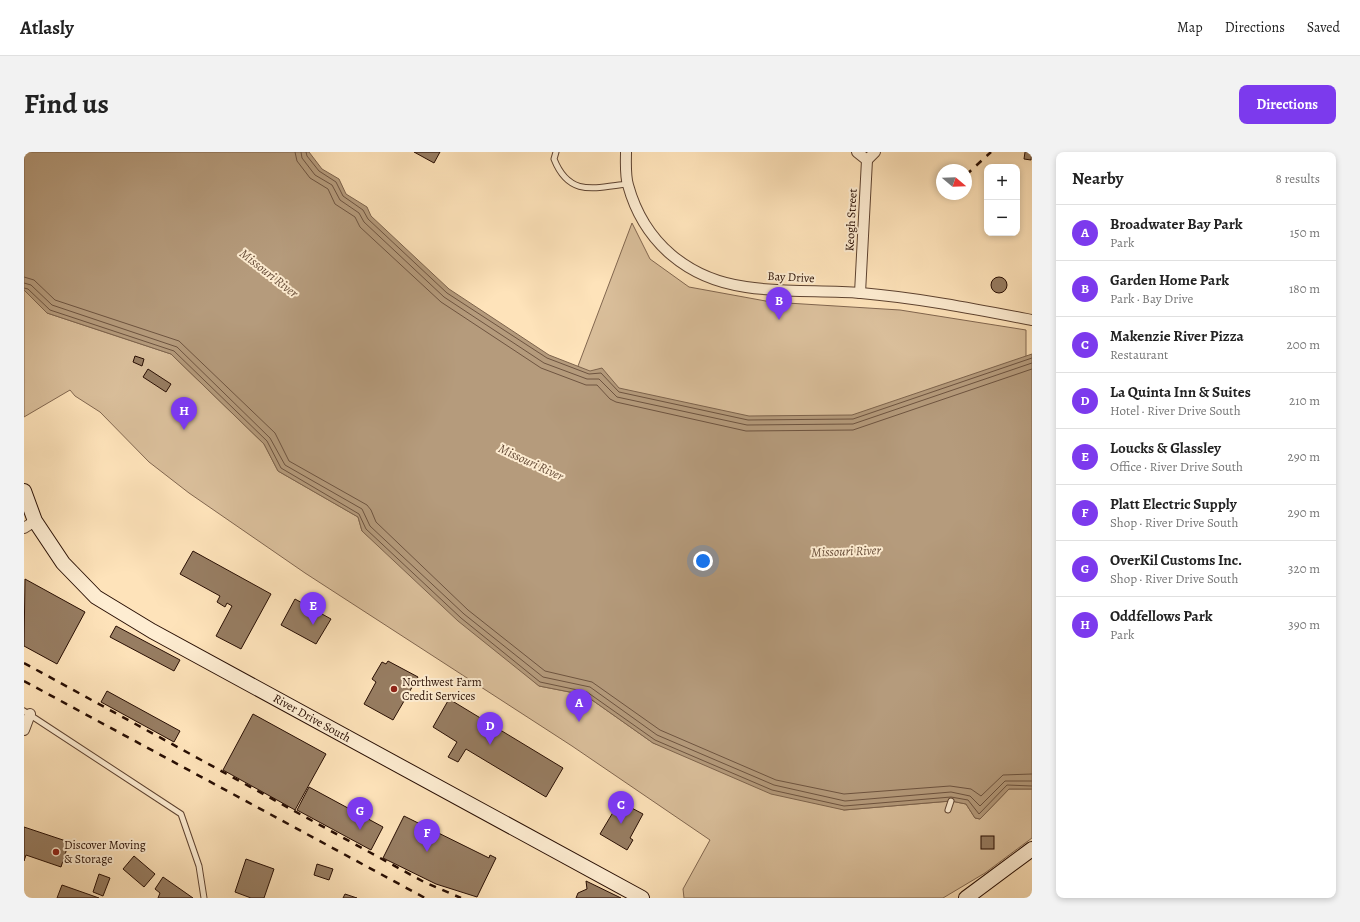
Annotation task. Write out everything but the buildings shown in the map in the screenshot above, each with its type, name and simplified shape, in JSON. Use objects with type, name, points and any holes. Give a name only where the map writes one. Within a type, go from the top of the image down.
[{"type":"main road","name":"River Drive South","points":[[24,491],[29,525],[96,597],[159,634],[642,898]]},
{"type":"main road","points":[[966,898],[1032,849]]},
{"type":"street","name":"Bay Drive","points":[[626,152],[627,184],[639,216],[660,247],[692,270],[714,280],[747,288],[860,293],[926,300],[1032,320]]},
{"type":"street","points":[[857,152],[867,160],[875,152]]},
{"type":"street","name":"Keogh Street","points":[[860,293],[867,160]]},
{"type":"street","points":[[24,730],[27,712]]},
{"type":"lane","points":[[556,152],[554,159],[559,172],[572,184],[591,189],[627,184]]},
{"type":"lane","points":[[27,712],[181,814],[199,866],[204,898]]},
{"type":"lane","points":[[948,810],[951,800]]},
{"type":"shaded area","points":[[632,223],[650,259],[689,287],[771,302],[900,310],[1026,330],[1026,364],[889,413],[797,427],[654,408],[575,374]]},
{"type":"shaded area","points":[[24,290],[47,313],[171,354],[264,444],[278,471],[358,517],[362,531],[539,686],[585,695],[653,743],[844,810],[951,801],[966,804],[975,818],[980,819],[1009,789],[1032,789],[1032,838],[985,873],[943,898],[684,898],[683,889],[710,840],[572,746],[305,573],[189,493],[149,462],[100,412],[75,396],[70,390],[24,417]]},
{"type":"water","name":"Missouri River","points":[[24,152],[309,152],[322,169],[339,179],[346,194],[367,207],[371,216],[449,289],[549,355],[590,371],[602,368],[619,388],[749,416],[852,415],[1032,354],[1032,789],[1009,789],[980,819],[975,818],[966,804],[951,801],[844,810],[771,794],[653,743],[585,695],[539,686],[458,621],[362,531],[358,517],[278,471],[264,444],[171,354],[47,313],[24,290]]},
{"type":"railway","points":[[972,169],[991,152]]},
{"type":"railway","points":[[24,663],[424,882],[461,898]]},
{"type":"railway","points":[[24,681],[425,898]]},
{"type":"place","name":"Garden Home Park","points":[[779,320]]},
{"type":"place","name":"Oddfellows Park","points":[[184,430]]},
{"type":"place","name":"Loucks & Glassley","points":[[313,625]]},
{"type":"place","name":"Northwest Farm Credit Services","points":[[394,689]]},
{"type":"place","name":"Broadwater Bay Park","points":[[579,722]]},
{"type":"place","name":"La Quinta Inn & Suites","points":[[490,745]]},
{"type":"place","name":"Makenzie River Pizza","points":[[621,824]]},
{"type":"place","name":"OverKil Customs Inc.","points":[[360,830]]},
{"type":"place","name":"Discover Moving & Storage","points":[[56,852]]},
{"type":"place","name":"Platt Electric Supply","points":[[427,852]]}]
